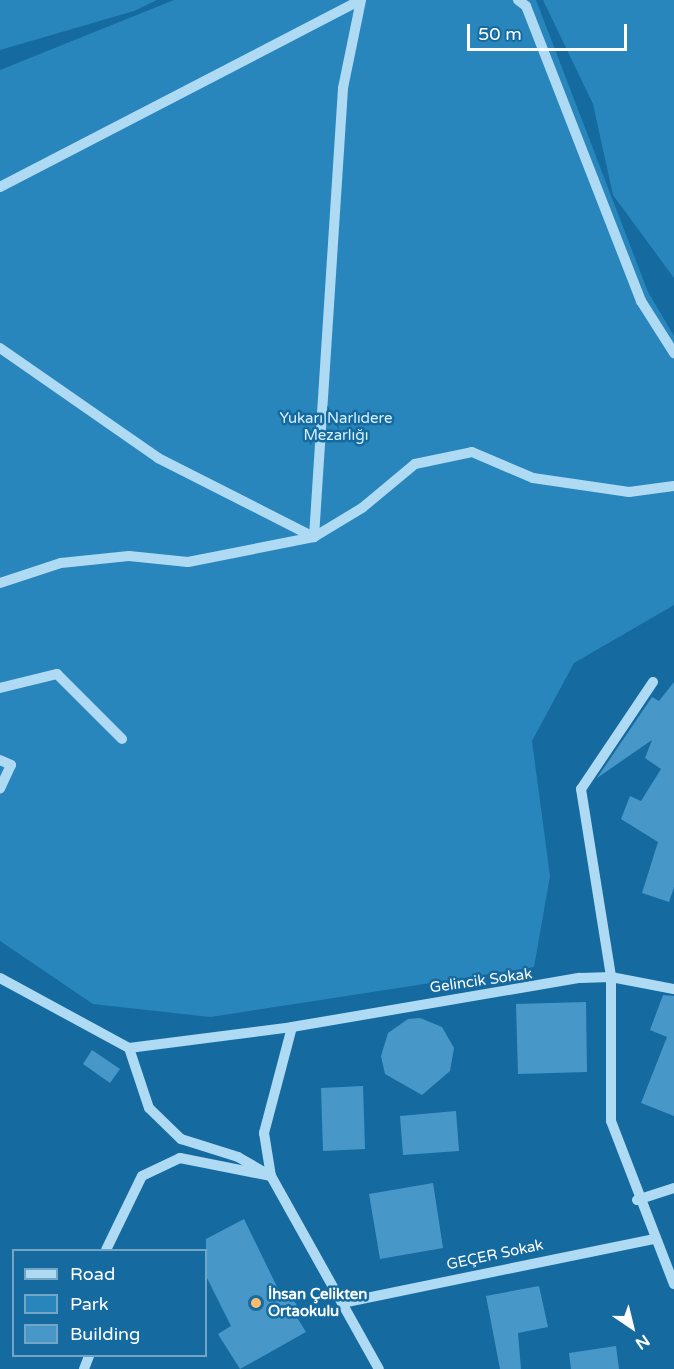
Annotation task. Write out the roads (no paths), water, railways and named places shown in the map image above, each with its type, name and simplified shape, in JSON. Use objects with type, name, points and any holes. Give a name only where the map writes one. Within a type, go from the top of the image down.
[{"type":"street","points":[[0,187],[360,0]]},
{"type":"street","points":[[314,537],[343,88],[360,0]]},
{"type":"street","points":[[518,0],[526,6],[641,301],[674,353]]},
{"type":"street","points":[[0,348],[158,458],[314,537]]},
{"type":"street","points":[[0,583],[61,563],[129,556],[188,561],[314,537],[362,508],[415,464],[472,452],[533,478],[629,492],[674,486]]},
{"type":"street","points":[[0,688],[57,674],[122,739]]},
{"type":"street","points":[[653,682],[581,789],[611,977],[611,1121],[638,1200],[674,1284]]},
{"type":"street","points":[[0,760],[11,765],[0,789]]},
{"type":"street","name":"Gelincik Sokak","points":[[129,1048],[292,1027],[580,978],[611,977],[674,989]]},
{"type":"street","points":[[0,978],[129,1048],[149,1108],[181,1139],[238,1157],[272,1176]]},
{"type":"street","points":[[292,1027],[264,1133],[272,1176],[379,1369]]},
{"type":"street","points":[[107,1249],[142,1176],[180,1158],[272,1176]]},
{"type":"street","points":[[638,1200],[674,1188]]},
{"type":"street","name":"GEÇER Sokak","points":[[342,1303],[654,1239]]},
{"type":"place","name":"İhsan Çelikten Ortaokulu","points":[[256,1303]]},
{"type":"park label","name":"Yukarı Narlıdere Mezarlığı","points":[[336,426]]}]
